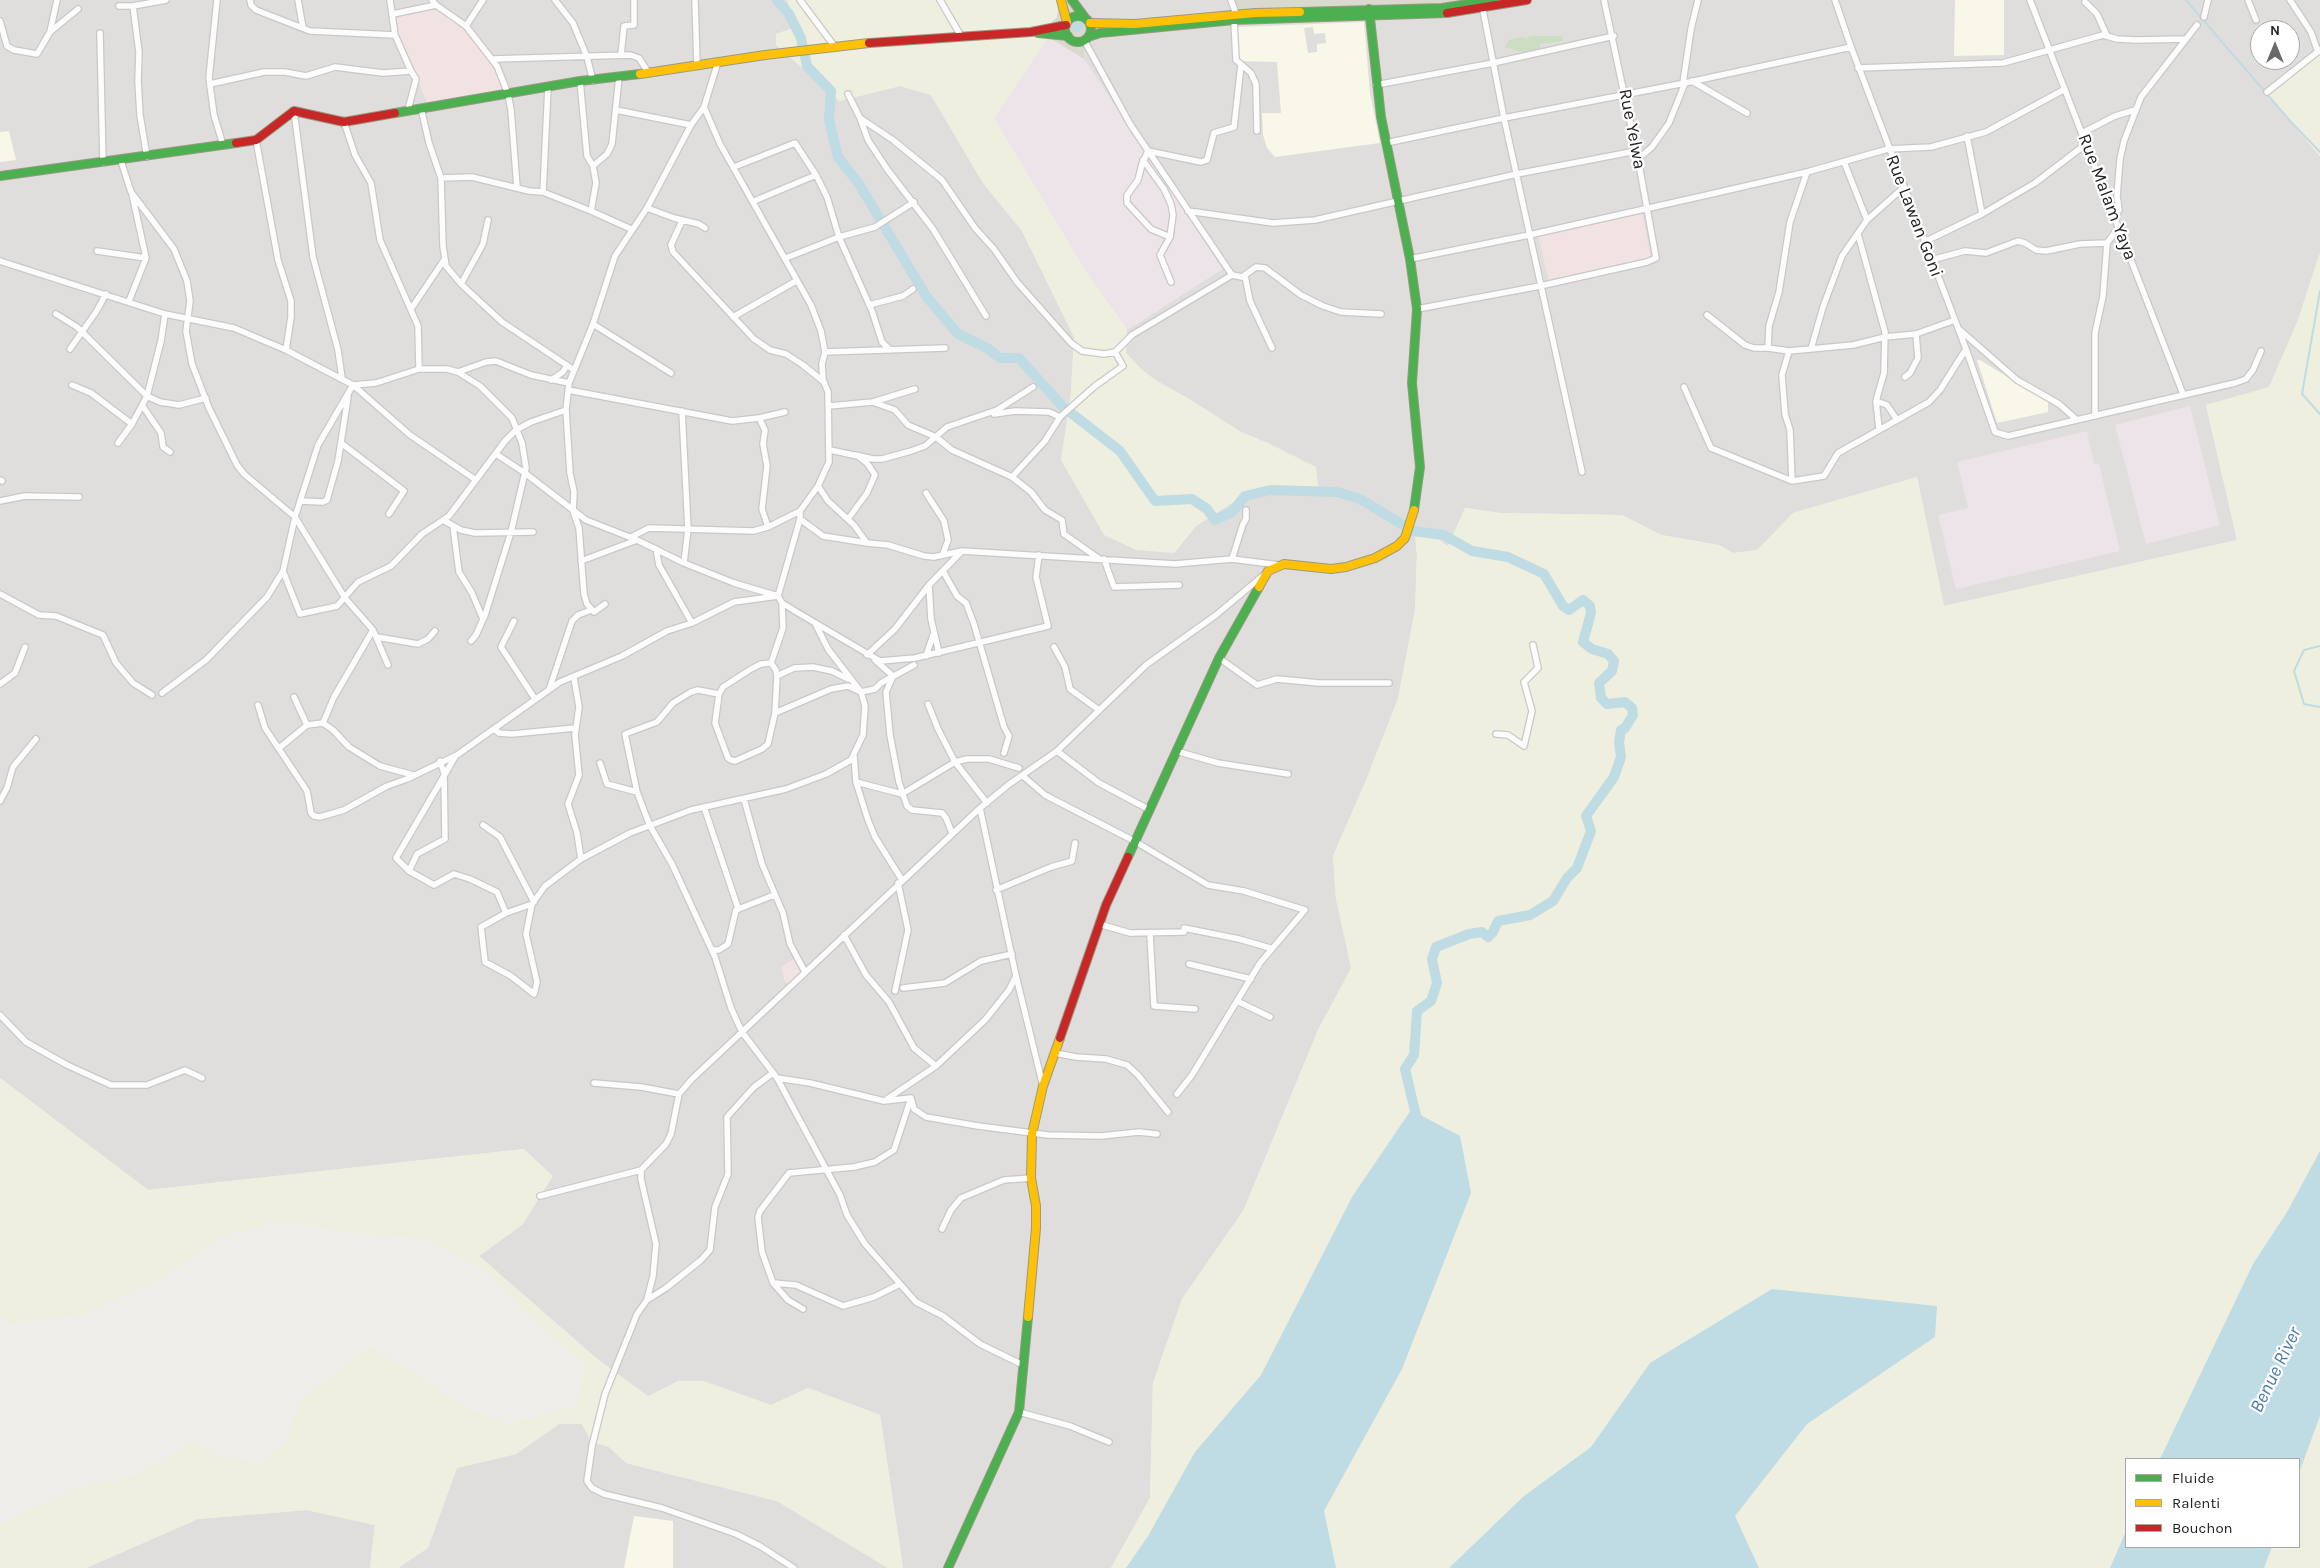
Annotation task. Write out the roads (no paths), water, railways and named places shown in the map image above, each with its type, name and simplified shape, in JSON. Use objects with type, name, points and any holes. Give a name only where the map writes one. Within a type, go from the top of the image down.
[{"type":"main road","points":[[1061,0],[1068,36]]},
{"type":"main road","points":[[1072,0],[1088,21],[1091,30],[1086,38]]},
{"type":"main road","points":[[0,176],[121,161],[256,140],[294,111],[344,122],[580,81],[593,81],[790,52],[961,36],[1031,32],[1067,24],[1076,16],[1088,21],[1135,24],[1235,17],[1369,13],[1440,14],[1493,0]]},
{"type":"main road","points":[[1482,4],[1527,0]]},
{"type":"main road","points":[[948,1568],[1019,1412],[1036,1217],[1031,1178],[1032,1134],[1043,1086],[1106,905],[1136,842],[1148,809],[1219,658],[1265,574],[1279,564],[1331,568],[1360,564],[1389,552],[1397,546],[1408,530],[1416,504],[1419,474],[1412,383],[1418,310],[1376,85],[1369,13]]},
{"type":"main road","points":[[1031,32],[1068,36],[1076,41],[1100,33],[1235,17]]},
{"type":"street","points":[[0,21],[8,46],[14,50],[38,54],[50,32],[57,0]]},
{"type":"street","points":[[119,6],[134,6],[166,0]]},
{"type":"street","points":[[218,0],[210,56],[210,84],[214,115],[223,145]]},
{"type":"street","points":[[250,0],[251,5],[256,10],[318,32],[340,31],[395,35]]},
{"type":"street","points":[[298,0],[303,28]]},
{"type":"street","points":[[390,0],[394,14],[395,35],[416,79],[408,110]]},
{"type":"street","points":[[466,26],[483,0]]},
{"type":"street","points":[[556,0],[573,23],[587,56],[593,81]]},
{"type":"street","points":[[622,55],[624,26],[634,25],[634,0]]},
{"type":"street","points":[[695,0],[697,66]]},
{"type":"street","points":[[800,0],[834,47]]},
{"type":"street","points":[[940,0],[961,36]]},
{"type":"street","points":[[1231,0],[1235,17],[1234,53],[1236,61],[1251,73],[1256,84],[1257,131]]},
{"type":"street","name":"Rue Yelwa","points":[[1540,286],[1648,262],[1656,258],[1614,36],[1604,0]]},
{"type":"street","points":[[1638,158],[1652,147],[1669,123],[1684,83],[1691,29],[1698,0]]},
{"type":"street","name":"Rue Lawan Goni","points":[[1836,0],[1850,47],[1966,349],[1995,432],[2008,436],[2077,420]]},
{"type":"street","name":"Rue Malam Yaya","points":[[2030,0],[2183,394]]},
{"type":"street","points":[[2204,17],[2208,0]]},
{"type":"street","points":[[2248,0],[2256,20]]},
{"type":"street","points":[[2267,92],[2319,51],[2311,32],[2290,0]]},
{"type":"street","points":[[2084,2],[2097,14],[2107,36]]},
{"type":"street","points":[[394,14],[434,3],[466,26],[493,59],[508,94],[514,126],[517,187]]},
{"type":"street","points":[[1482,4],[1504,118],[1582,472]]},
{"type":"street","points":[[134,6],[140,52],[138,81],[140,114],[147,157]]},
{"type":"street","points":[[50,32],[78,9]]},
{"type":"street","points":[[2115,217],[2118,210],[2117,196],[2120,159],[2135,110],[2143,92],[2160,74],[2197,25]]},
{"type":"street","points":[[100,32],[103,163]]},
{"type":"street","points":[[1376,85],[1493,63],[1614,36]]},
{"type":"street","points":[[1858,68],[2003,63],[2050,51],[2092,37],[2107,36],[2136,40],[2186,39]]},
{"type":"street","points":[[1086,38],[1130,124],[1232,275]]},
{"type":"street","points":[[1386,143],[1684,83],[1850,47]]},
{"type":"street","points":[[493,59],[622,55],[639,58],[648,72]]},
{"type":"street","points":[[591,610],[584,594],[579,528],[573,511],[574,492],[570,472],[566,410],[569,383],[593,324],[613,261],[631,229],[647,208],[691,125],[704,107],[718,62]]},
{"type":"street","points":[[1148,151],[1201,162],[1207,160],[1214,133],[1234,127],[1241,64]]},
{"type":"street","points":[[210,84],[264,72],[284,72],[306,76],[335,67],[383,73],[411,71]]},
{"type":"street","points":[[593,166],[611,149],[620,77]]},
{"type":"street","points":[[580,81],[587,156],[593,166],[596,183],[591,211]]},
{"type":"street","points":[[1692,81],[1747,113]]},
{"type":"street","points":[[543,192],[548,87]]},
{"type":"street","points":[[1410,259],[1529,235],[1807,172],[1888,149],[1932,147],[1986,132],[2065,89]]},
{"type":"street","points":[[848,94],[868,140],[914,202],[965,279],[986,316]]},
{"type":"street","points":[[631,537],[650,528],[746,531],[768,527],[800,511],[818,486],[827,468],[830,450],[829,406],[828,392],[822,378],[825,352],[822,331],[811,305],[796,281],[786,258],[720,144],[704,107]]},
{"type":"street","points":[[421,108],[429,144],[441,178],[444,260],[461,284],[502,322],[574,370]]},
{"type":"street","points":[[616,110],[691,125]]},
{"type":"street","points":[[2082,132],[2115,116],[2135,110]]},
{"type":"street","points":[[294,111],[313,257],[338,350],[342,378]]},
{"type":"street","points":[[860,118],[893,140],[942,180],[974,228],[1070,344],[1082,351],[1104,354],[1115,352],[1132,335],[1232,275],[1245,276],[1256,267],[1265,268],[1301,295],[1323,306],[1341,312],[1381,314]]},
{"type":"street","points":[[344,122],[355,154],[370,183],[380,240],[418,326],[419,369]]},
{"type":"street","points":[[1967,136],[1982,214]]},
{"type":"street","points":[[256,140],[278,260],[291,301],[291,317],[286,350]]},
{"type":"street","points":[[734,167],[795,143],[816,174],[827,197],[839,237],[869,305],[882,342],[890,350]]},
{"type":"street","points":[[1924,242],[1982,214],[2035,183],[2086,144]]},
{"type":"street","points":[[1148,151],[1143,160],[1138,180],[1127,195],[1127,203],[1151,229],[1170,237]]},
{"type":"street","points":[[1188,210],[1272,223],[1316,220],[1517,174],[1636,151]]},
{"type":"street","points":[[1143,160],[1164,189],[1171,204],[1170,237],[1160,255],[1171,282]]},
{"type":"street","points":[[121,161],[131,192],[146,258],[128,301]]},
{"type":"street","points":[[1844,162],[1867,220]]},
{"type":"street","points":[[1768,348],[1769,326],[1779,292],[1790,222],[1807,172]]},
{"type":"street","points":[[754,201],[816,174]]},
{"type":"street","points":[[441,178],[472,177],[529,191],[543,192],[631,229]]},
{"type":"street","points":[[1811,349],[1823,307],[1842,256],[1867,220],[1903,188]]},
{"type":"street","points":[[131,192],[177,255],[190,294],[187,339],[192,364],[209,408],[240,470],[295,517],[345,598],[373,630],[388,665]]},
{"type":"street","points":[[786,258],[839,237],[876,227],[914,202]]},
{"type":"street","points":[[647,208],[682,221],[699,224],[705,228]]},
{"type":"street","points":[[461,284],[483,244],[488,220]]},
{"type":"street","points":[[682,221],[671,249],[733,317],[762,345],[770,350],[786,354],[824,382]]},
{"type":"street","points":[[2095,416],[2094,343],[2103,296],[2107,243],[2119,227]]},
{"type":"street","points":[[1858,234],[1883,322],[1885,337],[1884,373],[1876,401],[1879,429]]},
{"type":"street","points":[[1931,260],[1971,251],[1986,253],[2018,241],[2036,250],[2046,251],[2080,244],[2107,243]]},
{"type":"street","points":[[97,251],[146,258]]},
{"type":"street","points":[[411,309],[444,260]]},
{"type":"street","points":[[0,261],[164,314],[234,328],[286,350],[353,385],[410,434],[476,480]]},
{"type":"street","points":[[1245,276],[1250,301],[1272,348]]},
{"type":"street","points":[[733,317],[796,281]]},
{"type":"street","points":[[1418,310],[1540,286]]},
{"type":"street","points":[[869,305],[903,296],[913,289]]},
{"type":"street","points":[[70,349],[106,294]]},
{"type":"street","points":[[56,314],[82,332],[147,396],[160,402],[179,405],[206,398]]},
{"type":"street","points":[[118,443],[132,424],[147,396],[161,342],[164,314]]},
{"type":"street","points":[[1707,315],[1745,345],[1754,348],[1789,351],[1853,346],[1885,337],[1916,334],[1955,320]]},
{"type":"street","points":[[593,324],[671,373]]},
{"type":"street","points":[[1958,329],[2017,380],[2059,404],[2077,420],[2246,379],[2253,370],[2261,351]]},
{"type":"street","points":[[1905,377],[1913,368],[1918,358],[1916,334]]},
{"type":"street","points":[[825,352],[946,348]]},
{"type":"street","points":[[1684,387],[1711,448],[1792,481],[1824,476],[1838,453],[1929,402],[1940,390],[1966,349]]},
{"type":"street","points":[[1789,351],[1782,375],[1785,414],[1790,430],[1792,481]]},
{"type":"street","points":[[1012,478],[1046,441],[1060,417],[1123,366],[1115,352]]},
{"type":"street","points":[[458,372],[486,362],[496,361],[531,376],[569,383]]},
{"type":"street","points":[[551,380],[563,372],[567,365]]},
{"type":"street","points":[[353,385],[376,383],[419,369],[436,368],[458,372],[486,391],[512,418],[526,458],[525,473],[511,532],[483,619],[476,635],[471,641]]},
{"type":"street","points":[[367,396],[376,383]]},
{"type":"street","points":[[72,385],[91,393],[132,424]]},
{"type":"street","points":[[162,693],[206,660],[263,602],[283,571],[295,517],[318,445],[353,385]]},
{"type":"street","points":[[830,450],[873,459],[890,458],[925,446],[947,427],[996,410],[1033,387]]},
{"type":"street","points":[[829,406],[873,402],[915,389]]},
{"type":"street","points":[[568,390],[732,421],[759,418],[785,412]]},
{"type":"street","points":[[300,501],[323,502],[327,500],[341,443],[348,396]]},
{"type":"street","points":[[1876,401],[1887,405],[1897,420]]},
{"type":"street","points":[[873,402],[895,410],[908,425],[936,437],[952,450],[1012,478],[1031,492],[1045,510],[1060,519],[1064,534],[1101,558],[1114,587],[1179,585]]},
{"type":"street","points":[[142,405],[161,433],[163,447],[170,452]]},
{"type":"street","points":[[283,571],[300,614],[337,606],[358,582],[391,566],[422,534],[454,511],[516,430],[531,422],[566,410]]},
{"type":"street","points":[[682,411],[688,529],[684,563]]},
{"type":"street","points":[[970,418],[1015,411],[1049,412],[1060,417]]},
{"type":"street","points":[[759,418],[765,430],[763,444],[767,466],[762,509],[768,527]]},
{"type":"street","points":[[341,443],[404,491],[389,514]]},
{"type":"street","points":[[496,454],[525,473],[586,520],[631,537],[684,563],[734,583],[778,596],[782,603],[783,628],[771,663]]},
{"type":"street","points":[[848,519],[875,478],[867,463],[855,455]]},
{"type":"street","points":[[818,486],[828,501],[848,519],[867,543]]},
{"type":"street","points":[[926,493],[944,521],[948,540],[943,554]]},
{"type":"street","points":[[0,501],[25,496],[79,497]]},
{"type":"street","points":[[1232,559],[1243,524],[1246,522],[1246,510]]},
{"type":"street","points":[[778,596],[800,519],[800,511]]},
{"type":"street","points":[[800,519],[823,536],[882,544],[930,557],[962,551],[1175,564],[1232,559],[1279,564]]},
{"type":"street","points":[[443,520],[461,530],[481,533],[533,532]]},
{"type":"street","points":[[453,526],[459,572],[472,593],[483,619]]},
{"type":"street","points":[[581,561],[637,540]]},
{"type":"street","points":[[656,549],[659,565],[692,623]]},
{"type":"street","points":[[867,655],[895,629],[929,585],[962,551]]},
{"type":"street","points":[[874,660],[888,662],[926,656],[1048,626],[1036,577],[1039,555]]},
{"type":"street","points":[[943,571],[954,592],[966,603],[1004,727],[1009,736],[1004,753]]},
{"type":"street","points":[[540,1196],[641,1170],[666,1144],[671,1134],[679,1094],[692,1079],[980,808],[1008,785],[1057,750],[1165,650],[1216,614],[1265,574]]},
{"type":"street","points":[[929,585],[933,633],[939,653]]},
{"type":"street","points":[[0,594],[38,615],[56,616],[103,635],[116,663],[133,683],[152,695]]},
{"type":"street","points":[[258,705],[263,725],[307,791],[310,810],[316,817],[344,810],[388,786],[456,755],[550,688],[622,656],[667,631],[692,623],[734,602],[778,596]]},
{"type":"street","points":[[782,603],[867,655],[893,676]]},
{"type":"street","points":[[550,688],[572,621],[578,615],[591,610],[594,612],[605,604]]},
{"type":"street","points":[[514,621],[501,647],[535,699]]},
{"type":"street","points":[[533,903],[481,927],[485,962],[511,976],[534,994],[537,982],[526,934],[533,903],[544,886],[581,859],[613,841],[704,807],[798,785],[844,764],[854,756],[861,743],[865,728],[865,706],[861,692],[828,649],[816,623]]},
{"type":"street","points":[[323,723],[334,697],[373,630]]},
{"type":"street","points":[[377,637],[418,644],[428,640],[435,631]]},
{"type":"street","points":[[926,656],[933,633]]},
{"type":"street","points":[[1496,734],[1508,734],[1524,746],[1532,711],[1524,682],[1538,668],[1533,644]]},
{"type":"street","points":[[0,684],[15,673],[25,647]]},
{"type":"street","points":[[1054,647],[1065,668],[1070,689],[1099,710]]},
{"type":"street","points":[[1219,658],[1257,686],[1277,678],[1318,683],[1389,683]]},
{"type":"street","points":[[771,663],[776,670],[777,676],[775,713],[768,744],[762,749],[735,761],[731,760],[728,758],[715,723],[719,694],[723,687],[751,668],[771,663]]},
{"type":"street","points":[[775,713],[831,689],[848,686],[861,692],[875,689],[893,676],[914,665]]},
{"type":"street","points":[[777,676],[794,668],[813,667],[832,671],[852,682]]},
{"type":"street","points":[[893,676],[886,692],[890,735],[902,794],[907,806],[912,810],[942,813],[952,834]]},
{"type":"street","points":[[574,678],[579,707],[575,728],[579,775],[568,804],[577,832],[581,859]]},
{"type":"street","points":[[719,694],[698,690],[691,692],[673,703],[657,722],[625,734],[637,792],[650,826],[672,864],[712,950],[731,1008],[742,1032],[775,1075],[840,1195],[847,1215],[865,1244],[916,1302],[943,1316],[980,1344],[1023,1365]]},
{"type":"street","points":[[294,697],[307,725]]},
{"type":"street","points":[[928,704],[955,762],[987,803]]},
{"type":"street","points":[[279,748],[307,725],[323,723],[349,747],[380,766],[413,775]]},
{"type":"street","points":[[494,729],[499,733],[512,734],[575,728]]},
{"type":"street","points":[[0,802],[7,788],[13,767],[36,739]]},
{"type":"street","points":[[1057,750],[1099,783],[1148,809]]},
{"type":"street","points":[[1176,751],[1218,763],[1288,774]]},
{"type":"street","points":[[456,755],[396,858],[409,871],[434,885],[454,874],[470,879],[497,892],[506,914]]},
{"type":"street","points":[[854,756],[856,782],[875,837],[900,882],[908,930],[895,991]]},
{"type":"street","points":[[856,782],[902,794],[955,762],[989,759],[1019,768]]},
{"type":"street","points":[[409,871],[417,854],[445,839],[444,773],[440,761]]},
{"type":"street","points":[[600,763],[607,784],[637,792]]},
{"type":"street","points":[[1023,776],[1045,795],[1136,842],[1212,887],[1244,891],[1306,910],[1270,948],[1192,1075],[1176,1094]]},
{"type":"street","points":[[744,799],[762,864],[783,913],[790,944],[805,972]]},
{"type":"street","points":[[704,807],[738,908]]},
{"type":"street","points":[[980,808],[996,890],[1043,1086]]},
{"type":"street","points":[[484,825],[500,837],[533,903]]},
{"type":"street","points":[[996,890],[1051,867],[1072,861],[1075,843]]},
{"type":"street","points":[[712,950],[719,950],[728,944],[735,913],[738,908],[774,895]]},
{"type":"street","points":[[1099,924],[1130,933],[1150,934],[1184,930],[1239,939],[1270,948]]},
{"type":"street","points":[[1150,934],[1154,1006],[1195,1010]]},
{"type":"street","points":[[844,935],[866,975],[889,1002],[914,1048],[936,1066]]},
{"type":"street","points":[[903,988],[945,983],[981,961],[1012,954]]},
{"type":"street","points":[[1189,964],[1251,979]]},
{"type":"street","points":[[884,1101],[936,1066],[985,1020],[1009,990],[1016,976]]},
{"type":"street","points":[[1237,1001],[1270,1017]]},
{"type":"street","points":[[0,1015],[26,1042],[66,1065],[111,1085],[147,1085],[185,1070],[202,1078]]},
{"type":"street","points":[[1055,1053],[1076,1057],[1106,1059],[1127,1065],[1138,1075],[1168,1112]]},
{"type":"street","points":[[647,1300],[685,1274],[710,1250],[715,1207],[728,1174],[727,1117],[754,1087],[775,1075],[884,1101],[911,1098]]},
{"type":"street","points":[[594,1083],[641,1086],[679,1094]]},
{"type":"street","points":[[803,1309],[788,1300],[773,1283],[762,1252],[758,1217],[760,1212],[789,1172],[845,1168],[875,1162],[894,1150],[911,1098]]},
{"type":"street","points":[[911,1098],[914,1109],[926,1117],[1032,1134],[1101,1136],[1139,1132],[1157,1134]]},
{"type":"street","points":[[641,1170],[641,1179],[656,1244],[653,1276],[647,1300],[637,1314],[605,1394],[592,1446],[587,1481],[592,1488],[604,1494],[662,1508],[736,1534],[760,1546],[794,1568]]},
{"type":"street","points":[[942,1229],[951,1210],[961,1198],[1004,1180],[1031,1178]]},
{"type":"street","points":[[773,1283],[796,1285],[834,1304],[843,1306],[874,1297],[900,1284]]},
{"type":"street","points":[[1019,1412],[1070,1426],[1109,1442]]},
{"type":"water","points":[[1077,20],[1083,26],[1077,32],[1071,26]]},
{"type":"water","points":[[1411,1110],[1460,1136],[1471,1193],[1402,1369],[1324,1511],[1336,1568],[1126,1568],[1148,1536],[1195,1452],[1261,1375],[1352,1197]]},
{"type":"water","name":"Benue River","points":[[2320,1151],[2320,1416],[2300,1470],[2300,1458],[2160,1458],[2253,1264],[2287,1212]]},
{"type":"water","points":[[1772,1289],[1937,1306],[1935,1337],[1807,1424],[1735,1516],[1759,1568],[1449,1568],[1524,1496],[1591,1447],[1650,1363]]},
{"type":"water","points":[[2125,1533],[2125,1548],[2272,1548],[2264,1568],[2110,1568]]},
{"type":"waterway","points":[[777,0],[789,14],[801,38],[807,66],[831,91],[829,120],[838,157],[859,184],[926,296],[958,334],[987,348],[1000,358],[1019,358],[1062,406],[1120,451],[1155,501],[1192,499],[1207,509],[1215,520],[1232,512],[1245,496],[1270,490],[1337,492],[1360,499],[1413,531],[1444,535],[1472,551],[1508,557],[1544,574],[1563,606],[1569,610],[1583,600],[1590,606],[1591,613],[1583,642],[1592,649],[1608,654],[1614,661],[1612,671],[1599,683],[1601,698],[1607,704],[1625,702],[1632,708],[1633,715],[1625,728],[1621,730],[1619,742],[1621,757],[1614,777],[1586,816],[1591,831],[1577,868],[1567,878],[1553,901],[1530,915],[1498,921],[1493,932],[1488,937],[1482,932],[1469,934],[1436,947],[1432,959],[1437,983],[1431,1001],[1417,1011],[1414,1055],[1405,1069],[1418,1124]]},
{"type":"waterway","points":[[2186,0],[2291,122],[2320,152]]},
{"type":"waterway","points":[[2320,291],[2302,394],[2320,414]]},
{"type":"waterway","points":[[2320,646],[2304,650],[2294,671],[2304,704],[2320,707]]}]
